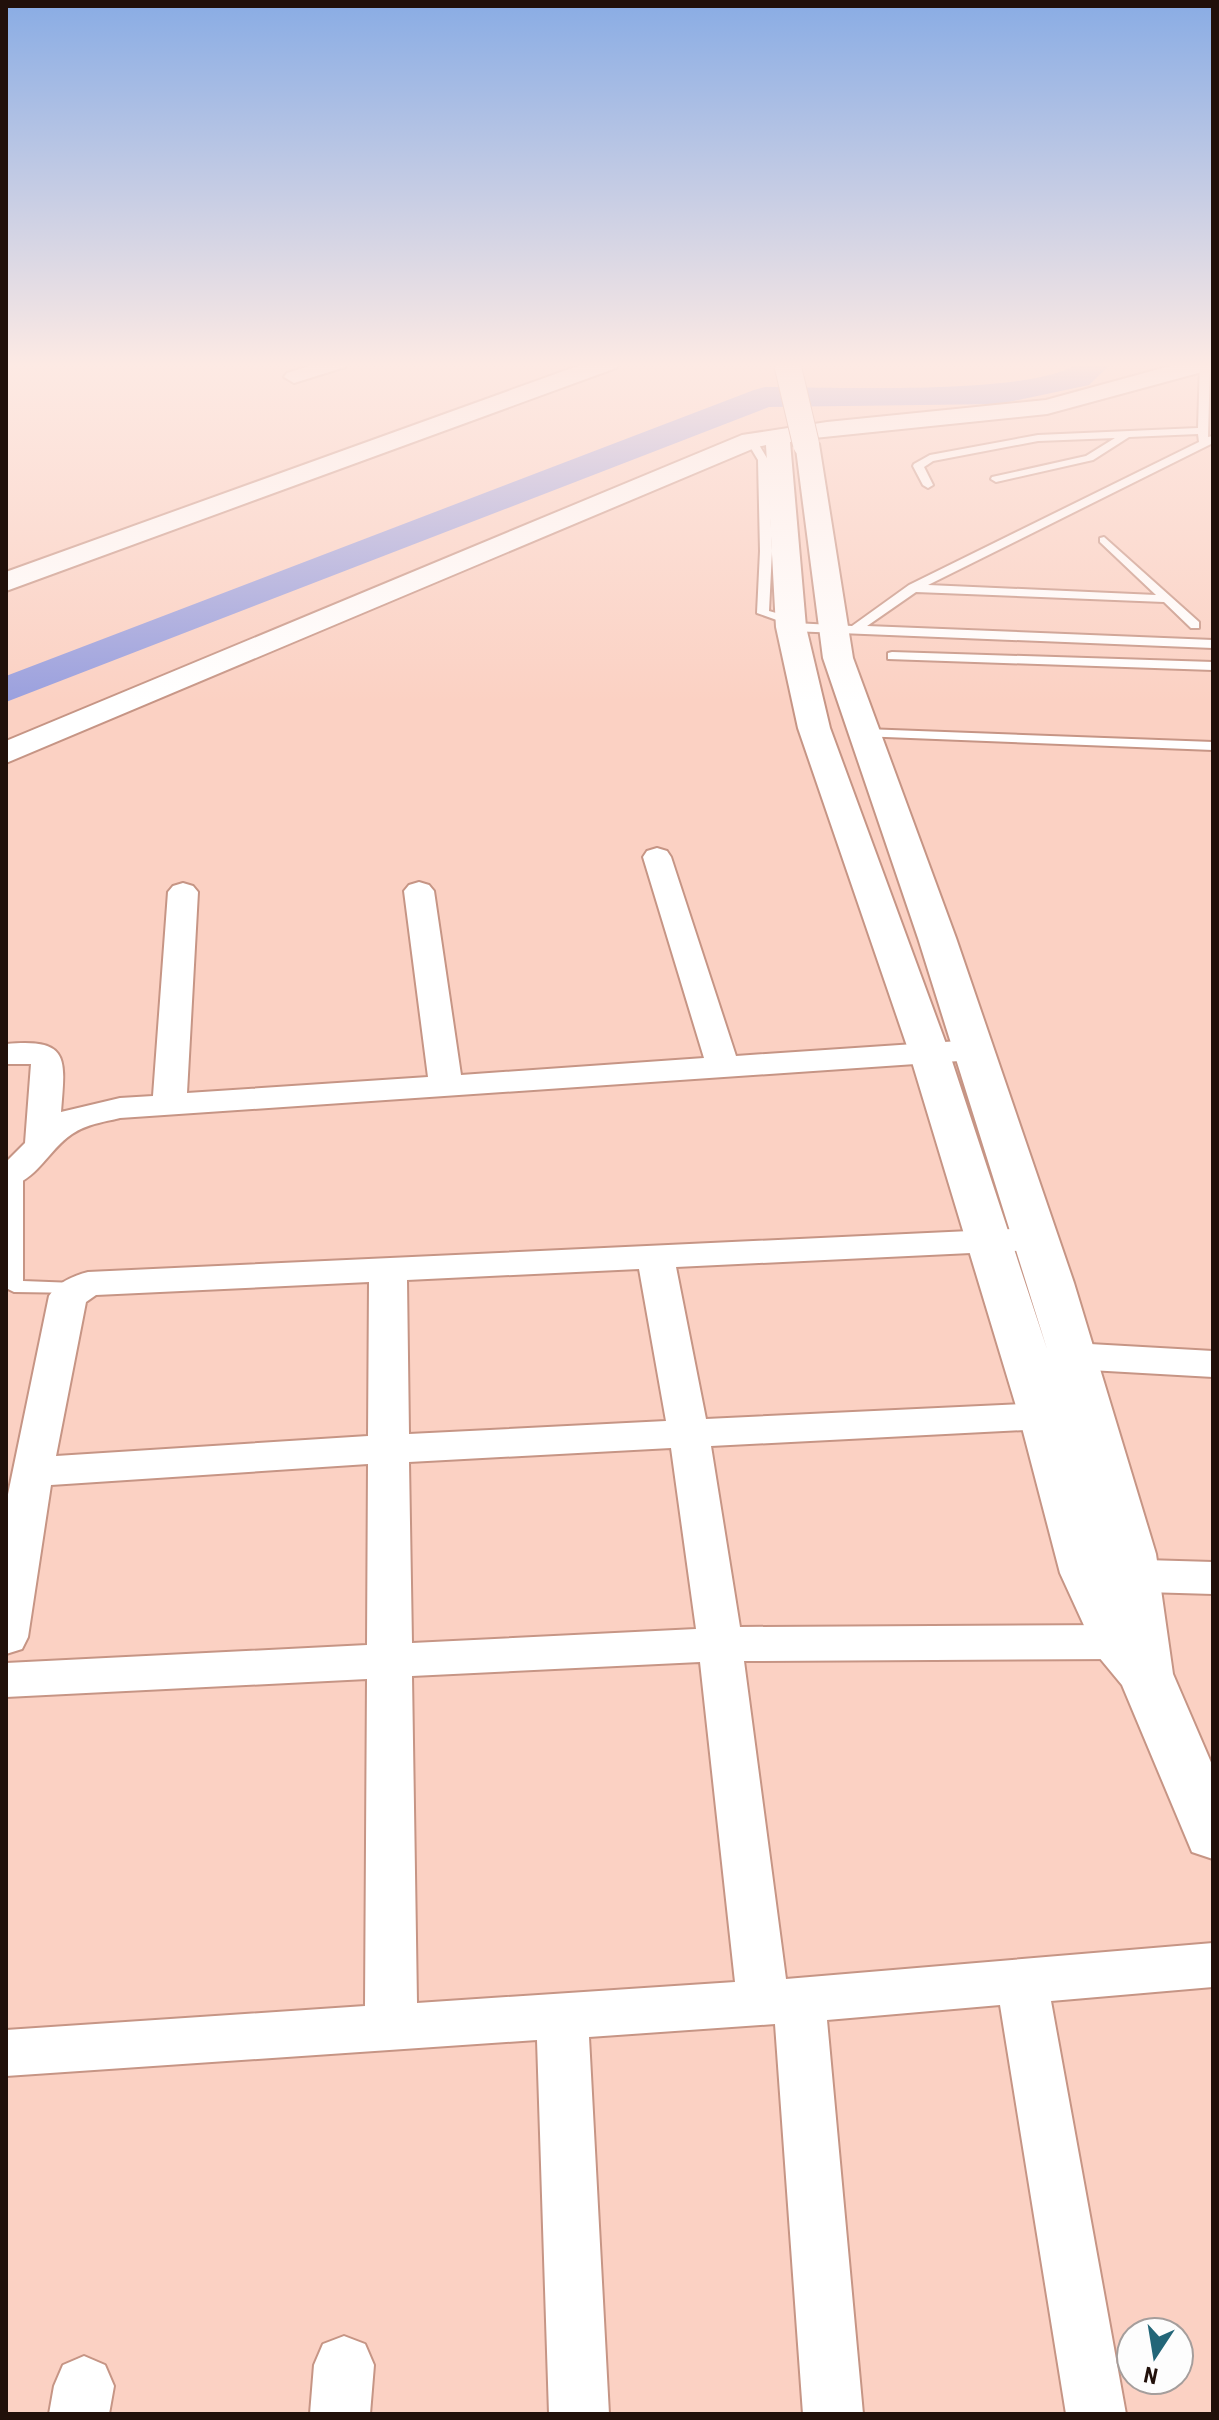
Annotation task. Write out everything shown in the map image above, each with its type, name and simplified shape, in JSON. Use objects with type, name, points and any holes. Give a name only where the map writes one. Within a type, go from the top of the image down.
[{"type":"street","points":[[6,582],[298,476]]},
{"type":"street","points":[[6,753],[680,476]]},
{"type":"street","points":[[780,476],[790,624],[814,728],[929,1052],[990,1240],[1044,1416],[1086,1573],[1131,1658],[1195,1749],[1213,1835]]},
{"type":"street","points":[[791,476],[843,630],[838,658],[1036,1239],[1126,1537],[1133,1577],[1131,1658]]},
{"type":"street","points":[[657,857],[723,1066]]},
{"type":"street","points":[[419,891],[446,1085]]},
{"type":"street","points":[[169,1105],[183,892]]},
{"type":"street","points":[[10,1176],[54,1131],[76,1118],[120,1108],[974,1050]]},
{"type":"street","points":[[6,1054],[37,1053],[45,1056],[48,1062],[42,1145]]},
{"type":"street","points":[[6,1637],[32,1472],[68,1296],[75,1289],[88,1284],[1036,1239]]},
{"type":"street","points":[[655,1256],[689,1434],[720,1644],[781,2001],[833,2414]]},
{"type":"street","points":[[388,1269],[391,2027]]},
{"type":"street","points":[[1072,1356],[1213,1364]]},
{"type":"street","points":[[32,1472],[389,1449],[1044,1416]]},
{"type":"street","points":[[1086,1573],[1213,1578]]},
{"type":"street","points":[[6,1680],[720,1644],[1131,1658]]},
{"type":"street","points":[[6,2053],[781,2001],[1213,1965]]},
{"type":"street","points":[[1022,1981],[1096,2414]]},
{"type":"street","points":[[562,2016],[579,2414]]},
{"type":"lane","points":[[923,476],[928,485]]},
{"type":"lane","points":[[996,479],[1010,476]]},
{"type":"lane","points":[[843,630],[914,588],[1132,476]]},
{"type":"lane","points":[[1104,540],[1195,625]]},
{"type":"lane","points":[[914,588],[1168,599]]},
{"type":"lane","points":[[790,624],[843,630],[1213,644]]},
{"type":"lane","points":[[892,656],[1213,666]]},
{"type":"lane","points":[[865,733],[1213,746]]},
{"type":"lane","points":[[10,1176],[14,1286],[75,1289]]},
{"type":"waterway","points":[[6,690],[561,476]]}]
